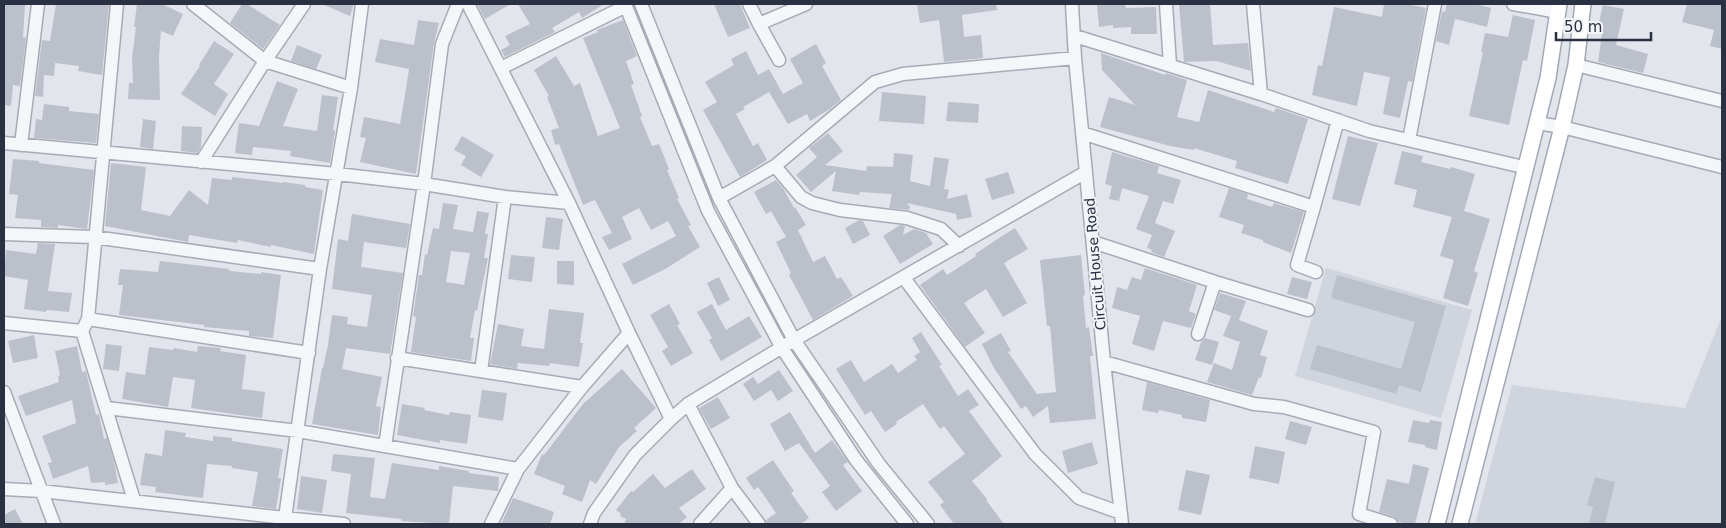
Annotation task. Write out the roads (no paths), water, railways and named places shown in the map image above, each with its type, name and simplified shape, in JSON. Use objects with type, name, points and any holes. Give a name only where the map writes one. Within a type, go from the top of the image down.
[{"type":"main road","points":[[1460,524],[1562,126],[1576,65],[1583,4]]},
{"type":"main road","points":[[1437,524],[1538,122],[1548,78],[1558,8]]},
{"type":"street","points":[[20,145],[38,4]]},
{"type":"street","points":[[117,4],[85,325],[134,500]]},
{"type":"street","points":[[193,4],[265,61],[351,88]]},
{"type":"street","points":[[201,162],[265,61],[304,4]]},
{"type":"street","points":[[285,521],[320,269],[351,88],[362,4]]},
{"type":"street","points":[[385,446],[424,184],[442,44],[458,4]]},
{"type":"street","points":[[468,4],[569,203],[670,419]]},
{"type":"street","points":[[641,4],[719,198],[794,340],[880,464],[928,524]]},
{"type":"street","points":[[749,4],[779,60]]},
{"type":"street","points":[[759,24],[806,4]]},
{"type":"street","name":"Circuit House Road","points":[[1072,4],[1075,58],[1104,362],[1122,519]]},
{"type":"street","points":[[1166,4],[1170,65]]},
{"type":"street","points":[[1253,4],[1261,94]]},
{"type":"street","points":[[1408,140],[1435,4]]},
{"type":"street","points":[[1513,4],[1558,8]]},
{"type":"street","points":[[501,68],[625,5],[708,211],[782,348],[856,460],[906,524]]},
{"type":"street","points":[[1075,36],[1261,94],[1369,131],[1527,168]]},
{"type":"street","points":[[719,198],[775,166],[875,82],[903,74],[1075,58]]},
{"type":"street","points":[[1576,65],[1722,101]]},
{"type":"street","points":[[1316,272],[1297,265],[1338,120]]},
{"type":"street","points":[[1538,122],[1562,126],[1722,167]]},
{"type":"street","points":[[1082,133],[1314,207]]},
{"type":"street","points":[[4,144],[337,174],[424,184],[505,197],[569,203]]},
{"type":"street","points":[[775,166],[802,196],[812,203],[840,210],[908,218],[941,229],[959,246]]},
{"type":"street","points":[[590,524],[594,513],[636,456],[670,419],[688,404],[794,340],[1086,172]]},
{"type":"street","points":[[480,371],[505,197]]},
{"type":"street","points":[[4,234],[94,237],[320,269]]},
{"type":"street","points":[[1093,242],[1308,310]]},
{"type":"street","points":[[904,278],[1035,454],[1079,498],[1122,519]]},
{"type":"street","points":[[1198,334],[1215,282]]},
{"type":"street","points":[[4,323],[85,325],[309,353]]},
{"type":"street","points":[[491,524],[518,469],[582,387],[629,333]]},
{"type":"street","points":[[397,358],[582,387]]},
{"type":"street","points":[[1104,362],[1254,404],[1284,407],[1374,432],[1360,514],[1391,524]]},
{"type":"street","points":[[4,392],[54,524]]},
{"type":"street","points":[[688,404],[732,488],[759,524]]},
{"type":"street","points":[[107,408],[298,431],[518,469]]},
{"type":"street","points":[[700,524],[732,488]]},
{"type":"street","points":[[4,490],[41,491],[134,500],[285,521],[344,524]]}]
